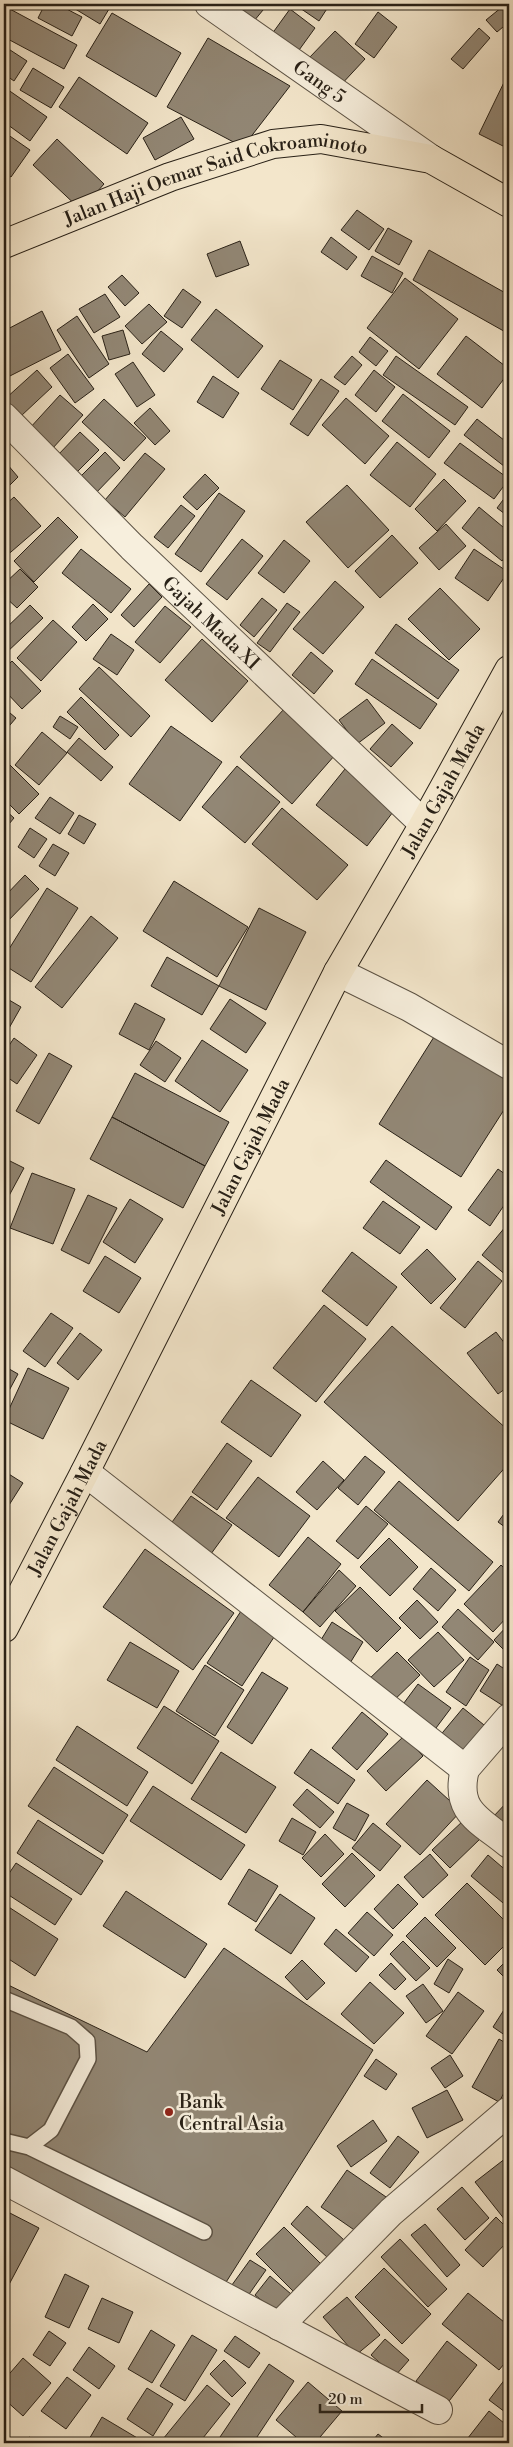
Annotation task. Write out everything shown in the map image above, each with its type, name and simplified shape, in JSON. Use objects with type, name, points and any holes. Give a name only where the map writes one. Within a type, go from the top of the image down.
[{"type":"highway","name":"Jalan Haji Oemar Said Cokroaminoto","points":[[4,244],[170,177],[273,144],[321,139],[431,158]]},
{"type":"highway","points":[[431,158],[509,203]]},
{"type":"highway","name":"Jalan Gajah Mada","points":[[4,1628],[338,972],[424,824],[509,670]]},
{"type":"street","name":"Gang 5","points":[[208,4],[431,158]]},
{"type":"street","name":"Gajah Mada XI","points":[[4,416],[132,547],[424,824]]},
{"type":"street","points":[[338,972],[409,1007],[509,1065]]},
{"type":"street","points":[[85,1472],[465,1769]]},
{"type":"street","points":[[509,1718],[465,1769],[461,1792],[469,1812],[509,1844]]},
{"type":"street","points":[[279,2326],[391,2212],[509,2111]]},
{"type":"street","points":[[4,2180],[438,2410]]},
{"type":"lane","points":[[4,1999],[71,2026],[87,2041],[88,2058],[51,2130],[29,2147]]},
{"type":"lane","points":[[4,2141],[29,2147],[204,2232]]},
{"type":"building","points":[[45,4],[57,4],[82,17],[72,36],[38,18]]},
{"type":"building","points":[[67,4],[112,4],[100,24]]},
{"type":"building","points":[[222,4],[268,4],[249,27]]},
{"type":"building","points":[[294,4],[330,4],[319,21]]},
{"type":"building","points":[[502,7],[509,15],[509,22],[497,32],[486,20]]},
{"type":"building","points":[[8,8],[77,45],[64,69],[4,37],[4,16]]},
{"type":"building","points":[[290,9],[315,28],[294,57],[269,38]]},
{"type":"building","points":[[378,12],[397,27],[374,58],[355,44]]},
{"type":"building","points":[[112,13],[181,53],[156,97],[86,56]]},
{"type":"building","points":[[479,28],[490,38],[463,69],[451,59]]},
{"type":"building","points":[[335,31],[365,59],[339,87],[309,58]]},
{"type":"building","points":[[208,38],[290,86],[243,147],[167,107]]},
{"type":"building","points":[[4,46],[27,61],[14,81],[4,74]]},
{"type":"building","points":[[33,68],[64,87],[51,108],[20,90]]},
{"type":"building","points":[[509,72],[509,149],[479,134]]},
{"type":"building","points":[[79,77],[148,123],[127,154],[59,107]]},
{"type":"building","points":[[4,87],[47,117],[30,141],[4,122]]},
{"type":"building","points":[[181,117],[194,139],[155,160],[143,138]]},
{"type":"building","points":[[4,132],[30,150],[11,177],[4,173]]},
{"type":"building","points":[[57,139],[104,184],[81,210],[33,165]]},
{"type":"building","points":[[357,210],[384,229],[369,250],[341,230]]},
{"type":"building","points":[[388,228],[412,241],[399,265],[375,251]]},
{"type":"building","points":[[331,237],[357,257],[347,270],[321,252]]},
{"type":"building","points":[[240,241],[249,265],[216,277],[207,254]]},
{"type":"building","points":[[429,250],[509,295],[509,334],[413,280]]},
{"type":"building","points":[[372,256],[403,273],[392,293],[361,276]]},
{"type":"building","points":[[122,275],[139,293],[125,306],[108,287]]},
{"type":"building","points":[[405,278],[458,319],[419,369],[367,328]]},
{"type":"building","points":[[183,289],[201,302],[182,328],[164,316]]},
{"type":"building","points":[[105,294],[120,317],[94,333],[79,309]]},
{"type":"building","points":[[149,304],[167,322],[142,344],[125,326]]},
{"type":"building","points":[[216,309],[263,346],[238,378],[191,340]]},
{"type":"building","points":[[42,311],[61,350],[4,379],[4,331]]},
{"type":"building","points":[[77,316],[109,364],[89,378],[57,330]]},
{"type":"building","points":[[123,330],[130,354],[109,360],[102,336]]},
{"type":"building","points":[[161,331],[183,349],[164,372],[142,354]]},
{"type":"building","points":[[466,336],[509,369],[509,372],[482,408],[437,374]]},
{"type":"building","points":[[370,337],[388,351],[376,366],[359,352]]},
{"type":"building","points":[[68,354],[94,389],[75,403],[50,368]]},
{"type":"building","points":[[352,356],[362,365],[345,385],[334,377]]},
{"type":"building","points":[[396,356],[468,407],[455,425],[383,375]]},
{"type":"building","points":[[280,360],[312,380],[293,410],[261,389]]},
{"type":"building","points":[[133,362],[155,395],[137,407],[115,374]]},
{"type":"building","points":[[37,370],[52,387],[21,416],[5,399]]},
{"type":"building","points":[[374,370],[395,387],[376,412],[355,395]]},
{"type":"building","points":[[213,376],[239,393],[223,418],[197,402]]},
{"type":"building","points":[[321,379],[339,391],[308,436],[290,424]]},
{"type":"building","points":[[403,394],[450,431],[429,458],[382,421]]},
{"type":"building","points":[[60,395],[83,415],[52,449],[29,429]]},
{"type":"building","points":[[346,398],[389,436],[365,464],[322,425]]},
{"type":"building","points":[[104,399],[146,438],[124,461],[82,422]]},
{"type":"building","points":[[150,408],[170,431],[155,445],[134,423]]},
{"type":"building","points":[[477,419],[509,444],[509,470],[464,435]]},
{"type":"building","points":[[80,432],[99,450],[75,474],[57,456]]},
{"type":"building","points":[[397,442],[436,474],[410,507],[370,475]]},
{"type":"building","points":[[460,443],[509,479],[494,499],[444,463]]},
{"type":"building","points":[[105,452],[120,468],[93,496],[77,480]]},
{"type":"building","points":[[145,453],[165,469],[125,517],[105,500]]},
{"type":"building","points":[[7,464],[18,477],[4,491],[4,468]]},
{"type":"building","points":[[205,474],[219,488],[197,510],[183,497]]},
{"type":"building","points":[[444,479],[466,501],[437,531],[415,509]]},
{"type":"building","points":[[347,485],[389,530],[348,568],[306,522]]},
{"type":"building","points":[[509,492],[509,517],[497,508]]},
{"type":"building","points":[[219,493],[245,511],[201,572],[175,554]]},
{"type":"building","points":[[14,497],[41,526],[4,558],[4,506]]},
{"type":"building","points":[[181,505],[195,516],[168,548],[154,537]]},
{"type":"building","points":[[479,507],[509,532],[509,552],[502,561],[462,528]]},
{"type":"building","points":[[58,517],[78,537],[34,582],[14,561]]},
{"type":"building","points":[[446,524],[466,546],[439,570],[419,548]]},
{"type":"building","points":[[392,535],[418,563],[380,598],[355,571]]},
{"type":"building","points":[[242,539],[263,556],[227,600],[206,584]]},
{"type":"building","points":[[284,540],[310,561],[284,593],[258,573]]},
{"type":"building","points":[[81,549],[131,589],[111,613],[62,573]]},
{"type":"building","points":[[474,549],[508,572],[488,601],[455,578]]},
{"type":"building","points":[[20,569],[38,587],[17,608],[4,596],[4,584]]},
{"type":"building","points":[[335,581],[364,607],[323,654],[293,629]]},
{"type":"building","points":[[149,584],[162,597],[134,627],[121,615]]},
{"type":"building","points":[[440,588],[480,629],[449,660],[408,619]]},
{"type":"building","points":[[262,598],[277,610],[254,637],[240,625]]},
{"type":"building","points":[[287,603],[300,612],[270,652],[257,643]]},
{"type":"building","points":[[93,604],[108,619],[86,641],[72,627]]},
{"type":"building","points":[[30,605],[43,618],[5,654],[4,630]]},
{"type":"building","points":[[165,606],[191,627],[160,663],[135,642]]},
{"type":"building","points":[[4,608],[10,616],[4,622]]},
{"type":"building","points":[[53,620],[77,642],[41,681],[17,658]]},
{"type":"building","points":[[396,624],[459,670],[438,699],[375,653]]},
{"type":"building","points":[[111,634],[134,650],[117,675],[93,659]]},
{"type":"building","points":[[202,639],[248,681],[212,722],[165,680]]},
{"type":"building","points":[[311,652],[333,671],[314,694],[292,675]]},
{"type":"building","points":[[372,659],[437,704],[420,729],[355,684]]},
{"type":"building","points":[[12,661],[41,691],[22,709],[4,690],[4,669]]},
{"type":"building","points":[[99,667],[150,716],[131,737],[79,689]]},
{"type":"building","points":[[81,697],[119,735],[105,750],[67,712]]},
{"type":"building","points":[[367,699],[385,723],[357,744],[339,720]]},
{"type":"building","points":[[4,708],[16,718],[4,732]]},
{"type":"building","points":[[284,709],[335,755],[292,804],[240,757]]},
{"type":"building","points":[[60,716],[78,727],[70,739],[53,727]]},
{"type":"building","points":[[392,724],[413,743],[391,767],[370,749]]},
{"type":"building","points":[[171,726],[222,762],[180,821],[129,784]]},
{"type":"building","points":[[42,732],[67,753],[39,785],[15,765]]},
{"type":"building","points":[[79,738],[113,767],[101,781],[67,752]]},
{"type":"building","points":[[5,760],[39,794],[19,814],[4,799]]},
{"type":"building","points":[[237,766],[280,802],[245,843],[202,807]]},
{"type":"building","points":[[345,769],[396,808],[367,846],[316,805]]},
{"type":"building","points":[[50,797],[74,813],[60,834],[35,818]]},
{"type":"building","points":[[282,808],[348,865],[317,900],[252,844]]},
{"type":"building","points":[[4,809],[14,818],[4,830]]},
{"type":"building","points":[[79,815],[96,824],[84,844],[68,834]]},
{"type":"building","points":[[30,828],[47,839],[34,858],[18,847]]},
{"type":"building","points":[[53,844],[69,853],[55,876],[39,866]]},
{"type":"building","points":[[25,875],[39,889],[4,925],[4,897]]},
{"type":"building","points":[[174,881],[248,927],[217,977],[143,931]]},
{"type":"building","points":[[47,888],[78,908],[31,982],[4,965],[4,957]]},
{"type":"building","points":[[259,908],[306,932],[266,1010],[219,986]]},
{"type":"building","points":[[91,916],[118,938],[62,1008],[35,987]]},
{"type":"building","points":[[167,957],[219,986],[202,1015],[151,986]]},
{"type":"building","points":[[4,997],[21,1007],[4,1037]]},
{"type":"building","points":[[230,999],[266,1023],[246,1053],[210,1029]]},
{"type":"building","points":[[135,1003],[165,1019],[149,1050],[119,1034]]},
{"type":"building","points":[[439,1029],[509,1074],[509,1102],[461,1177],[379,1124]]},
{"type":"building","points":[[14,1038],[37,1055],[17,1084],[4,1075],[4,1053]]},
{"type":"building","points":[[202,1040],[248,1070],[220,1112],[175,1081]]},
{"type":"building","points":[[156,1041],[181,1058],[165,1082],[140,1065]]},
{"type":"building","points":[[49,1053],[72,1066],[39,1124],[16,1111]]},
{"type":"building","points":[[135,1073],[229,1122],[205,1166],[112,1117]]},
{"type":"building","points":[[112,1117],[205,1166],[183,1208],[90,1159]]},
{"type":"building","points":[[4,1158],[24,1168],[4,1205]]},
{"type":"building","points":[[386,1160],[452,1207],[436,1230],[370,1182]]},
{"type":"building","points":[[498,1169],[509,1177],[509,1198],[490,1226],[468,1210]]},
{"type":"building","points":[[32,1173],[75,1189],[53,1244],[10,1228]]},
{"type":"building","points":[[88,1195],[117,1208],[89,1264],[61,1250]]},
{"type":"building","points":[[130,1199],[163,1219],[135,1263],[103,1242]]},
{"type":"building","points":[[383,1201],[420,1227],[400,1254],[363,1228]]},
{"type":"building","points":[[506,1226],[509,1229],[509,1273],[507,1276],[482,1255]]},
{"type":"building","points":[[427,1249],[456,1279],[431,1304],[401,1274]]},
{"type":"building","points":[[352,1252],[397,1287],[367,1326],[322,1291]]},
{"type":"building","points":[[105,1256],[141,1278],[119,1313],[83,1291]]},
{"type":"building","points":[[478,1261],[502,1281],[465,1328],[440,1308]]},
{"type":"building","points":[[324,1305],[366,1339],[316,1402],[273,1368]]},
{"type":"building","points":[[51,1313],[73,1328],[45,1367],[23,1351]]},
{"type":"building","points":[[392,1326],[509,1431],[509,1463],[458,1521],[324,1402]]},
{"type":"building","points":[[496,1332],[509,1349],[509,1386],[498,1394],[467,1353]]},
{"type":"building","points":[[80,1333],[102,1350],[78,1380],[57,1363]]},
{"type":"building","points":[[4,1366],[18,1374],[4,1400]]},
{"type":"building","points":[[28,1368],[69,1388],[43,1439],[4,1420]]},
{"type":"building","points":[[251,1380],[301,1415],[271,1457],[221,1422]]},
{"type":"building","points":[[227,1443],[252,1461],[217,1510],[192,1492]]},
{"type":"building","points":[[365,1456],[385,1472],[358,1505],[338,1488]]},
{"type":"building","points":[[323,1461],[344,1480],[317,1510],[296,1492]]},
{"type":"building","points":[[4,1471],[23,1483],[4,1513]]},
{"type":"building","points":[[258,1477],[310,1516],[279,1557],[226,1518]]},
{"type":"building","points":[[399,1481],[493,1562],[469,1591],[374,1510]]},
{"type":"building","points":[[191,1496],[232,1525],[208,1558],[167,1529]]},
{"type":"building","points":[[366,1506],[388,1524],[358,1559],[336,1541]]},
{"type":"building","points":[[509,1507],[509,1530],[498,1522]]},
{"type":"building","points":[[308,1537],[341,1564],[303,1612],[269,1585]]},
{"type":"building","points":[[389,1538],[418,1567],[390,1596],[360,1567]]},
{"type":"building","points":[[145,1549],[234,1613],[193,1670],[103,1607]]},
{"type":"building","points":[[501,1565],[509,1573],[509,1615],[493,1632],[464,1604]]},
{"type":"building","points":[[431,1568],[456,1590],[438,1611],[413,1589]]},
{"type":"building","points":[[339,1570],[356,1586],[320,1627],[303,1612]]},
{"type":"building","points":[[360,1587],[401,1628],[377,1652],[335,1611]]},
{"type":"building","points":[[417,1600],[438,1622],[420,1639],[399,1618]]},
{"type":"building","points":[[243,1608],[278,1631],[242,1686],[207,1663]]},
{"type":"building","points":[[458,1609],[494,1642],[478,1660],[442,1627]]},
{"type":"building","points":[[332,1622],[363,1642],[347,1668],[316,1648]]},
{"type":"building","points":[[509,1624],[509,1655],[494,1640]]},
{"type":"building","points":[[438,1632],[464,1660],[434,1687],[408,1660]]},
{"type":"building","points":[[130,1642],[179,1671],[157,1708],[107,1680]]},
{"type":"building","points":[[397,1652],[420,1675],[387,1707],[365,1683]]},
{"type":"building","points":[[470,1657],[489,1670],[466,1706],[446,1692]]},
{"type":"building","points":[[497,1664],[509,1672],[508,1709],[480,1691]]},
{"type":"building","points":[[205,1665],[244,1690],[215,1736],[176,1711]]},
{"type":"building","points":[[262,1672],[288,1688],[252,1744],[227,1727]]},
{"type":"building","points":[[418,1684],[451,1708],[430,1736],[398,1711]]},
{"type":"building","points":[[164,1706],[219,1741],[192,1784],[137,1748]]},
{"type":"building","points":[[463,1708],[489,1729],[465,1759],[438,1738]]},
{"type":"building","points":[[362,1712],[388,1734],[357,1770],[332,1748]]},
{"type":"building","points":[[77,1726],[148,1772],[127,1806],[56,1760]]},
{"type":"building","points":[[404,1736],[423,1756],[386,1791],[367,1771]]},
{"type":"building","points":[[311,1749],[355,1780],[338,1804],[294,1773]]},
{"type":"building","points":[[221,1752],[276,1787],[246,1833],[191,1799]]},
{"type":"building","points":[[54,1767],[128,1815],[103,1854],[28,1806]]},
{"type":"building","points":[[427,1780],[461,1811],[420,1855],[386,1824]]},
{"type":"building","points":[[153,1786],[245,1845],[221,1880],[130,1821]]},
{"type":"building","points":[[307,1789],[334,1812],[320,1828],[293,1805]]},
{"type":"building","points":[[509,1800],[509,1833],[492,1818]]},
{"type":"building","points":[[347,1803],[369,1815],[355,1841],[333,1828]]},
{"type":"building","points":[[292,1818],[316,1832],[303,1855],[279,1841]]},
{"type":"building","points":[[38,1820],[103,1861],[81,1895],[17,1853]]},
{"type":"building","points":[[464,1820],[481,1838],[450,1868],[432,1850]]},
{"type":"building","points":[[373,1823],[401,1846],[380,1871],[352,1848]]},
{"type":"building","points":[[325,1834],[344,1854],[321,1877],[302,1858]]},
{"type":"building","points":[[352,1853],[375,1876],[345,1907],[322,1884]]},
{"type":"building","points":[[430,1854],[448,1875],[423,1898],[404,1877]]},
{"type":"building","points":[[488,1855],[509,1873],[509,1908],[471,1876]]},
{"type":"building","points":[[16,1863],[72,1899],[55,1925],[4,1892],[4,1881]]},
{"type":"building","points":[[249,1869],[278,1886],[256,1922],[228,1904]]},
{"type":"building","points":[[467,1883],[509,1925],[509,1941],[485,1965],[435,1915]]},
{"type":"building","points":[[398,1884],[418,1904],[393,1929],[374,1909]]},
{"type":"building","points":[[126,1891],[207,1944],[185,1978],[103,1926]]},
{"type":"building","points":[[280,1894],[315,1918],[291,1954],[255,1930]]},
{"type":"building","points":[[4,1904],[58,1939],[35,1976],[4,1956]]},
{"type":"building","points":[[367,1912],[393,1935],[374,1956],[348,1933]]},
{"type":"building","points":[[425,1917],[456,1948],[437,1967],[406,1936]]},
{"type":"building","points":[[336,1929],[369,1957],[356,1972],[324,1944]]},
{"type":"building","points":[[403,1941],[430,1968],[416,1981],[390,1954]]},
{"type":"building","name":"Bank Central Asia","points":[[224,1948],[373,2050],[223,2287],[4,2172],[4,1983],[147,2052]]},
{"type":"building","points":[[509,1958],[509,1982],[497,1970]]},
{"type":"building","points":[[448,1959],[463,1969],[449,1993],[434,1984]]},
{"type":"building","points":[[302,1960],[325,1983],[307,2000],[285,1977]]},
{"type":"building","points":[[391,1963],[406,1979],[395,1990],[379,1975]]},
{"type":"building","points":[[370,1982],[404,2013],[374,2044],[341,2014]]},
{"type":"building","points":[[423,1984],[443,2011],[426,2023],[406,1996]]},
{"type":"building","points":[[458,1992],[484,2011],[452,2054],[426,2036]]},
{"type":"building","points":[[509,2002],[509,2038],[493,2027]]},
{"type":"building","points":[[499,2039],[509,2045],[509,2084],[499,2102],[472,2087]]},
{"type":"building","points":[[450,2055],[463,2076],[445,2088],[431,2068]]},
{"type":"building","points":[[376,2059],[397,2074],[386,2090],[364,2076]]},
{"type":"building","points":[[447,2090],[463,2120],[427,2138],[412,2108]]},
{"type":"building","points":[[373,2120],[387,2141],[351,2167],[337,2146]]},
{"type":"building","points":[[398,2136],[419,2152],[390,2188],[370,2173]]},
{"type":"building","points":[[506,2158],[509,2162],[509,2225],[475,2182]]},
{"type":"building","points":[[347,2170],[389,2199],[363,2236],[321,2207]]},
{"type":"building","points":[[462,2187],[489,2218],[465,2240],[437,2209]]},
{"type":"building","points":[[307,2206],[344,2240],[328,2258],[291,2224]]},
{"type":"building","points":[[4,2210],[39,2228],[4,2294]]},
{"type":"building","points":[[496,2217],[509,2230],[509,2240],[483,2267],[465,2250]]},
{"type":"building","points":[[425,2224],[460,2265],[447,2277],[411,2235]]},
{"type":"building","points":[[284,2227],[324,2267],[296,2294],[256,2254]]},
{"type":"building","points":[[400,2239],[447,2289],[428,2307],[381,2257]]},
{"type":"building","points":[[250,2260],[266,2270],[245,2300],[229,2289]]},
{"type":"building","points":[[384,2268],[431,2314],[402,2344],[355,2297]]},
{"type":"building","points":[[65,2274],[89,2286],[69,2328],[45,2317]]},
{"type":"building","points":[[270,2276],[291,2294],[276,2312],[255,2295]]},
{"type":"building","points":[[468,2293],[509,2326],[509,2358],[499,2370],[442,2324]]},
{"type":"building","points":[[347,2297],[380,2335],[356,2355],[323,2317]]},
{"type":"building","points":[[102,2298],[133,2312],[119,2343],[88,2329]]},
{"type":"building","points":[[151,2330],[175,2345],[152,2383],[128,2369]]},
{"type":"building","points":[[49,2331],[66,2343],[50,2366],[33,2355]]},
{"type":"building","points":[[192,2335],[217,2350],[185,2401],[160,2386]]},
{"type":"building","points":[[235,2336],[260,2353],[249,2368],[224,2351]]},
{"type":"building","points":[[385,2339],[409,2360],[395,2376],[371,2355]]},
{"type":"building","points":[[447,2341],[477,2365],[446,2405],[416,2381]]},
{"type":"building","points":[[89,2347],[115,2366],[99,2389],[73,2370]]},
{"type":"building","points":[[23,2358],[51,2383],[23,2416],[4,2399],[4,2380]]},
{"type":"building","points":[[224,2360],[246,2383],[232,2397],[210,2374]]},
{"type":"building","points":[[269,2364],[294,2381],[253,2443],[222,2443],[218,2440]]},
{"type":"building","points":[[509,2374],[509,2415],[489,2400]]},
{"type":"building","points":[[67,2377],[91,2395],[66,2429],[41,2411]]},
{"type":"building","points":[[308,2382],[342,2411],[315,2443],[303,2443],[276,2420]]},
{"type":"building","points":[[207,2385],[230,2404],[199,2443],[169,2443],[163,2439]]},
{"type":"building","points":[[147,2388],[173,2404],[153,2436],[127,2419]]},
{"type":"building","points":[[489,2411],[509,2427],[509,2443],[464,2443]]},
{"type":"building","points":[[102,2417],[144,2442],[92,2443],[88,2441]]},
{"type":"building","points":[[378,2434],[390,2443],[371,2443]]},
{"type":"building","points":[[29,2437],[41,2443],[25,2443]]},
{"type":"place","name":"Bank Central Asia","points":[[169,2112]]}]
